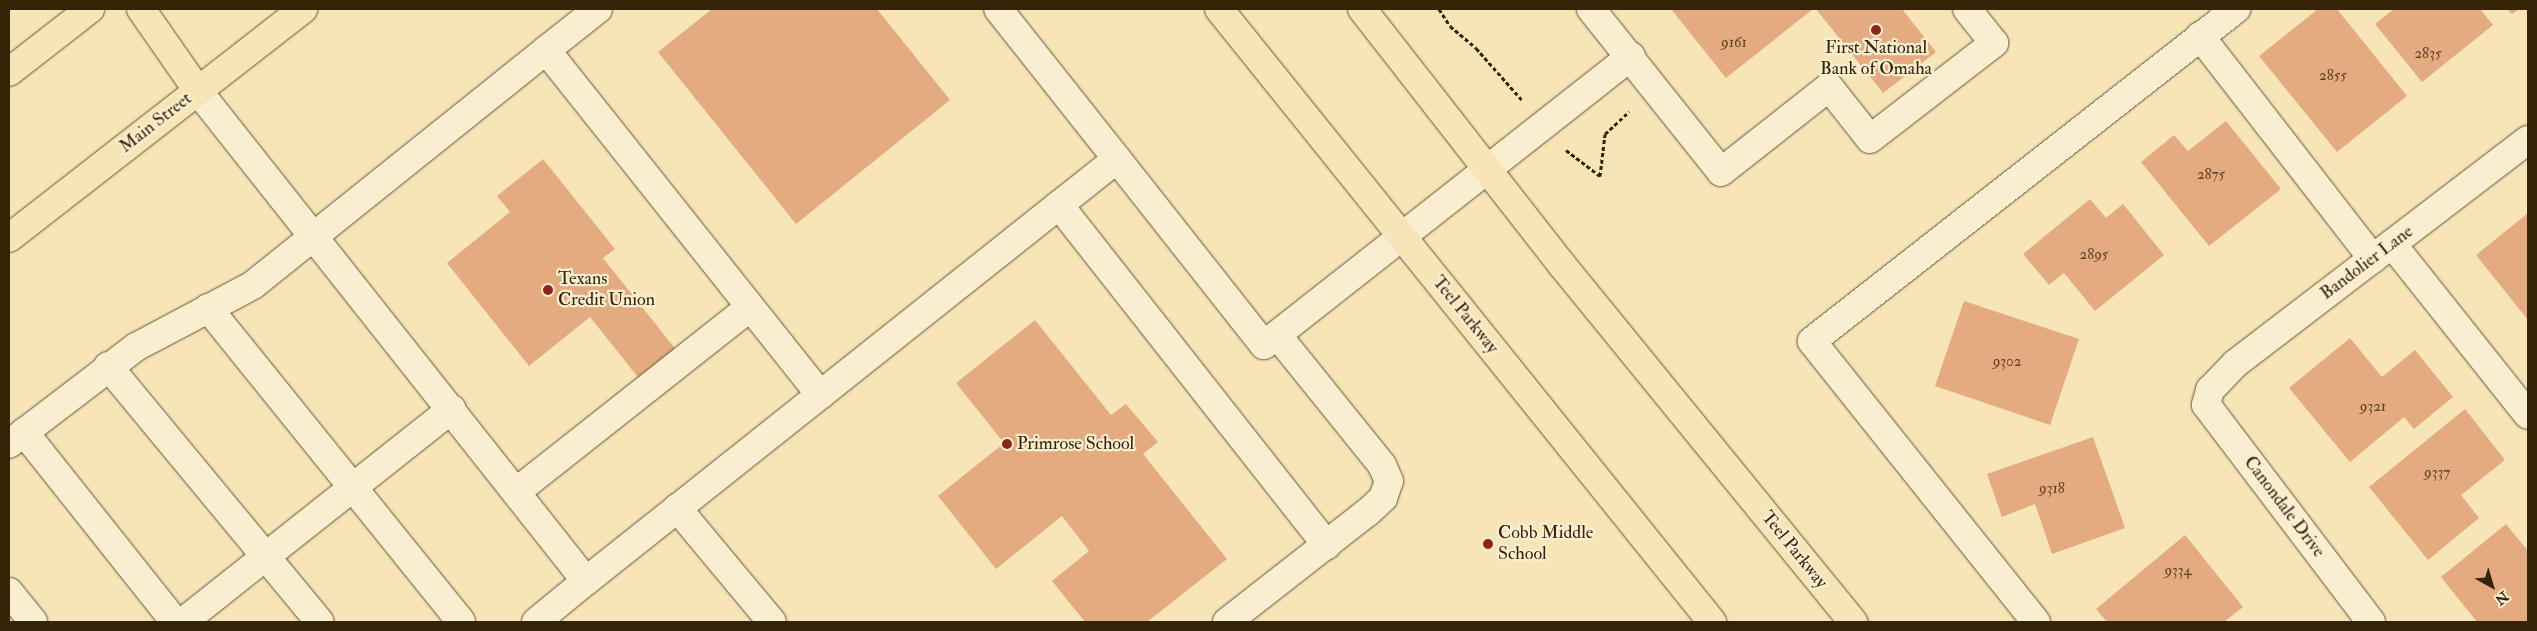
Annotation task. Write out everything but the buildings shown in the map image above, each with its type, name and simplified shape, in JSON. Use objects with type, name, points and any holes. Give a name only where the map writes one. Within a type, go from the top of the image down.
[{"type":"main road","points":[[9,72],[90,9]]},
{"type":"main road","points":[[141,9],[198,91]]},
{"type":"main road","name":"Main Street","points":[[9,238],[303,9]]},
{"type":"main road","name":"Teel Parkway","points":[[1219,9],[1712,622]]},
{"type":"main road","name":"Teel Parkway","points":[[1362,9],[1486,168],[1853,622]]},
{"type":"street","points":[[175,622],[16,438],[108,366],[208,308],[253,285],[598,9]]},
{"type":"street","points":[[998,9],[1264,345],[1486,168],[1631,56]]},
{"type":"street","points":[[1591,9],[1631,56],[1721,172],[1829,87],[1870,139],[1994,42],[1967,9]]},
{"type":"street","points":[[2036,622],[1812,340],[2236,9]]},
{"type":"street","points":[[2200,36],[2383,251],[2528,415]]},
{"type":"street","points":[[546,50],[820,395]]},
{"type":"street","points":[[198,91],[452,408],[586,580]]},
{"type":"street","name":"Bandolier Lane","points":[[2210,390],[2236,363],[2528,140]]},
{"type":"street","points":[[536,622],[586,580],[1117,159]]},
{"type":"street","points":[[1059,205],[1327,545]]},
{"type":"street","points":[[516,492],[750,307]]},
{"type":"street","points":[[208,308],[461,622]]},
{"type":"street","points":[[1227,622],[1327,545],[1383,498],[1389,481],[1382,465],[1277,335]]},
{"type":"street","points":[[108,366],[266,554],[320,622]]},
{"type":"street","name":"Canondale Drive","points":[[2210,390],[2206,405],[2371,622]]},
{"type":"street","points":[[182,622],[452,408]]},
{"type":"street","points":[[678,508],[772,622]]},
{"type":"street","points":[[9,592],[33,622]]},
{"type":"place","name":"First National Bank of Omaha","points":[[1876,30]]},
{"type":"place","name":"Texans Credit Union","points":[[548,290]]},
{"type":"place","name":"Primrose School","points":[[1007,444]]},
{"type":"place","name":"Cobb Middle School","points":[[1488,544]]}]
